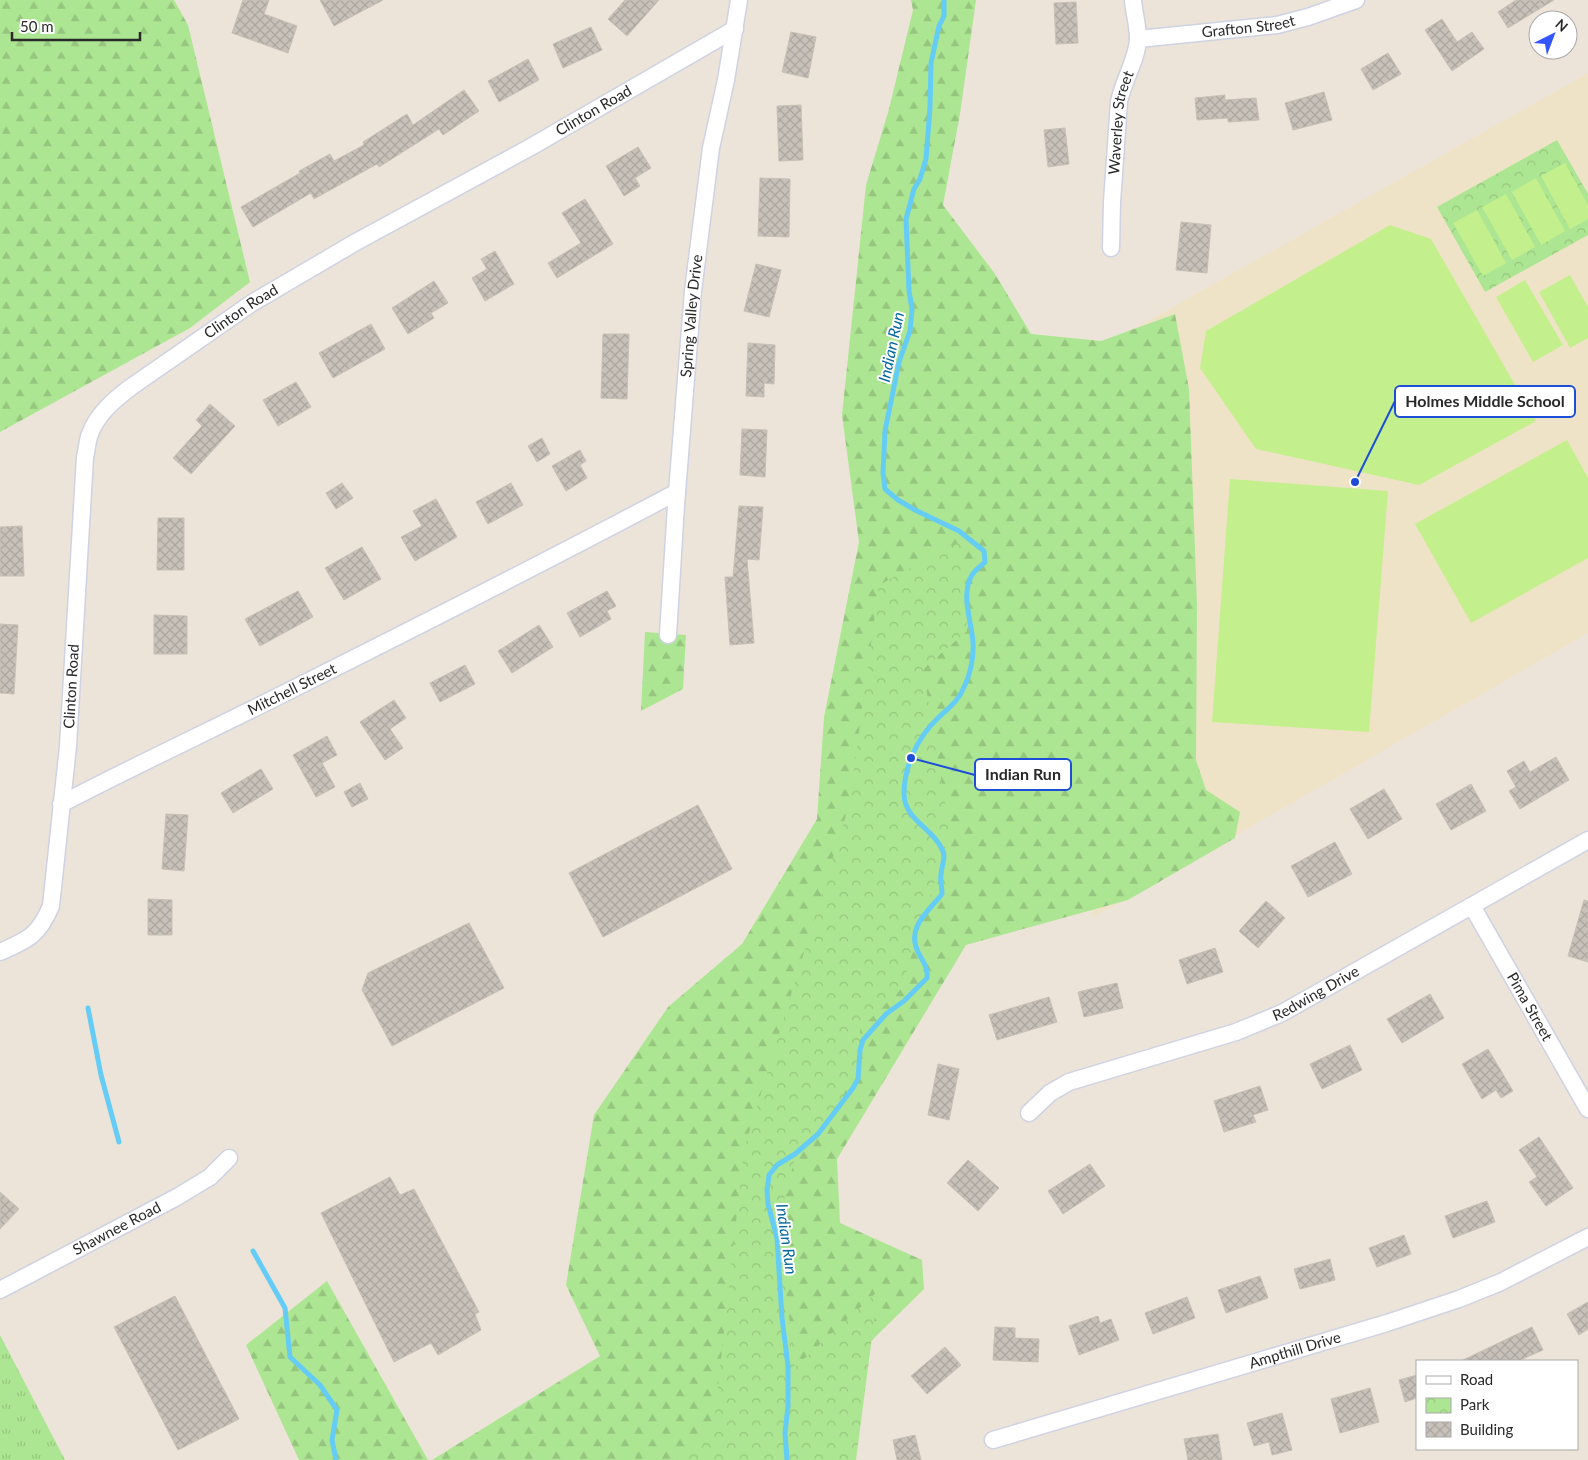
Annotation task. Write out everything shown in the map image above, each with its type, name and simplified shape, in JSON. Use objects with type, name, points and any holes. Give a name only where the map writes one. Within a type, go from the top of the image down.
[{"type":"street","name":"Spring Valley Drive","points":[[668,635],[692,291],[702,209],[739,0]]},
{"type":"street","name":"Waverley Street","points":[[1111,248],[1112,202],[1119,102],[1138,40],[1133,0]]},
{"type":"street","name":"Grafton Street","points":[[1138,40],[1277,25],[1308,17],[1356,0]]},
{"type":"street","name":"Clinton Road","points":[[61,804],[68,746],[85,458],[90,434],[101,414],[113,400],[252,303],[356,242],[529,148],[735,29]]},
{"type":"street","name":"Mitchell Street","points":[[61,804],[545,562],[677,492]]},
{"type":"street","points":[[0,952],[22,943],[34,934],[44,922],[51,906],[61,804]]},
{"type":"street","name":"Redwing Drive","points":[[1028,1113],[1050,1093],[1069,1082],[1236,1032],[1266,1020],[1322,991],[1588,840]]},
{"type":"street","name":"Pima Street","points":[[1472,906],[1588,1109]]},
{"type":"street","name":"Shawnee Road","points":[[0,1290],[177,1197],[210,1177],[229,1158]]},
{"type":"street","name":"Ampthill Drive","points":[[993,1440],[1386,1323],[1458,1299],[1501,1282],[1588,1237]]},
{"type":"shaded area","points":[[1588,73],[1588,633],[1092,918],[1132,330]]},
{"type":"green space","points":[[0,0],[174,0],[188,25],[250,282],[190,328],[0,432]]},
{"type":"green space","points":[[911,0],[976,0],[960,114],[943,205],[995,274],[1031,334],[1101,341],[1175,314],[1189,389],[1197,604],[1196,760],[1206,790],[1240,812],[1235,838],[1128,900],[966,945],[837,1159],[840,1223],[922,1260],[924,1289],[861,1351],[841,1460],[432,1460],[600,1356],[566,1285],[594,1115],[668,1007],[742,944],[817,819],[824,717],[859,542],[842,415],[866,185],[889,109],[913,10]]},
{"type":"green space","points":[[1557,140],[1588,194],[1588,235],[1485,292],[1437,207]]},
{"type":"green space","points":[[1565,163],[1588,205],[1588,219],[1570,229],[1541,176]]},
{"type":"green space","points":[[1536,178],[1565,231],[1541,245],[1512,192]]},
{"type":"green space","points":[[1506,194],[1535,247],[1512,260],[1482,207]]},
{"type":"green space","points":[[1477,210],[1506,263],[1483,276],[1453,223]]},
{"type":"green space","points":[[1390,225],[1431,239],[1536,421],[1419,485],[1256,449],[1200,368],[1206,331]]},
{"type":"green space","points":[[1570,275],[1588,307],[1588,338],[1570,348],[1539,292]]},
{"type":"green space","points":[[1525,280],[1563,345],[1533,362],[1496,297]]},
{"type":"green space","points":[[1567,440],[1588,478],[1588,558],[1471,623],[1415,524]]},
{"type":"green space","points":[[1230,479],[1388,491],[1369,732],[1212,722]]},
{"type":"green space","points":[[963,540],[967,631],[923,669],[950,834],[901,989],[860,1029],[861,1051],[840,1104],[795,1158],[778,1223],[795,1367],[878,1291],[856,1460],[671,1460],[713,1432],[744,1149],[849,805],[879,585]]},
{"type":"green space","points":[[645,632],[686,635],[683,689],[641,711]]},
{"type":"green space","points":[[327,1281],[428,1460],[299,1460],[246,1345]]},
{"type":"green space","points":[[0,1335],[65,1460],[0,1460]]},
{"type":"building","points":[[243,0],[269,0],[264,14],[297,26],[288,53],[232,33]]},
{"type":"building","points":[[320,0],[383,0],[334,26]]},
{"type":"building","points":[[625,0],[659,0],[627,36],[608,19]]},
{"type":"building","points":[[1516,0],[1554,0],[1538,10],[1528,10],[1528,16],[1508,28],[1498,12]]},
{"type":"building","points":[[1076,2],[1078,43],[1056,44],[1054,3]]},
{"type":"building","points":[[1442,19],[1457,42],[1472,32],[1484,49],[1452,71],[1425,30]]},
{"type":"building","points":[[591,27],[602,50],[563,68],[553,44]]},
{"type":"building","points":[[791,32],[816,37],[808,78],[782,72]]},
{"type":"building","points":[[1388,53],[1401,74],[1373,90],[1361,69]]},
{"type":"building","points":[[528,59],[539,80],[499,102],[488,81]]},
{"type":"building","points":[[464,90],[479,111],[443,135],[439,129],[379,167],[377,164],[314,199],[311,193],[253,227],[241,207],[330,154],[334,161],[364,145],[363,142],[407,114],[413,125]]},
{"type":"building","points":[[1324,92],[1332,120],[1293,130],[1285,103]]},
{"type":"building","points":[[1225,95],[1225,100],[1256,98],[1259,120],[1228,122],[1228,118],[1197,120],[1195,98]]},
{"type":"building","points":[[801,105],[803,160],[779,161],[777,106]]},
{"type":"building","points":[[1065,128],[1069,164],[1048,167],[1044,130]]},
{"type":"building","points":[[638,147],[651,168],[635,178],[640,186],[624,196],[606,166]]},
{"type":"building","points":[[760,178],[790,179],[789,237],[758,236]]},
{"type":"building","points":[[585,199],[613,244],[557,278],[548,263],[581,243],[562,213]]},
{"type":"building","points":[[1181,222],[1211,225],[1207,273],[1176,270]]},
{"type":"building","points":[[495,251],[514,284],[485,301],[472,278],[487,269],[481,259]]},
{"type":"building","points":[[756,264],[781,270],[769,317],[744,311]]},
{"type":"building","points":[[434,281],[448,303],[431,313],[434,318],[408,334],[392,308]]},
{"type":"building","points":[[371,324],[385,349],[333,378],[319,353]]},
{"type":"building","points":[[603,334],[629,334],[627,399],[601,398]]},
{"type":"building","points":[[748,343],[775,345],[774,384],[764,383],[764,397],[746,396]]},
{"type":"building","points":[[296,382],[311,407],[278,426],[263,400]]},
{"type":"building","points":[[210,404],[235,426],[191,474],[173,458],[202,426],[196,420]]},
{"type":"building","points":[[742,429],[767,430],[765,477],[740,475]]},
{"type":"building","points":[[542,438],[550,454],[537,462],[528,446]]},
{"type":"building","points":[[580,450],[586,461],[580,465],[587,478],[566,491],[552,466]]},
{"type":"building","points":[[342,483],[353,498],[336,509],[326,493]]},
{"type":"building","points":[[511,483],[523,505],[488,524],[476,502]]},
{"type":"building","points":[[436,499],[457,537],[415,561],[401,537],[422,526],[413,511]]},
{"type":"building","points":[[739,506],[763,507],[759,560],[747,559],[754,643],[730,645],[725,577],[733,577]]},
{"type":"building","points":[[158,518],[184,518],[184,570],[157,570]]},
{"type":"building","points":[[22,526],[24,576],[0,576],[0,527]]},
{"type":"building","points":[[362,547],[381,579],[344,600],[325,568]]},
{"type":"building","points":[[298,591],[313,617],[260,646],[245,619]]},
{"type":"building","points":[[607,591],[616,606],[607,611],[611,619],[580,637],[567,613]]},
{"type":"building","points":[[154,615],[187,616],[187,654],[154,654]]},
{"type":"building","points":[[0,624],[18,625],[14,694],[0,693]]},
{"type":"building","points":[[539,625],[553,647],[512,673],[498,651]]},
{"type":"building","points":[[465,665],[475,684],[440,702],[430,683]]},
{"type":"building","points":[[394,700],[406,718],[390,729],[403,748],[385,760],[360,722]]},
{"type":"building","points":[[327,736],[337,755],[322,763],[335,787],[316,797],[293,755]]},
{"type":"building","points":[[1556,757],[1569,780],[1520,809],[1509,791],[1516,787],[1507,771],[1524,761],[1530,772]]},
{"type":"building","points":[[261,769],[273,789],[233,813],[221,793]]},
{"type":"building","points":[[360,783],[368,799],[352,807],[344,792]]},
{"type":"building","points":[[1471,784],[1486,811],[1451,830],[1436,804]]},
{"type":"building","points":[[1384,789],[1402,819],[1368,839],[1350,809]]},
{"type":"building","points":[[698,805],[732,869],[603,937],[569,873]]},
{"type":"building","points":[[166,814],[188,815],[184,871],[162,869]]},
{"type":"building","points":[[1335,842],[1352,874],[1308,897],[1291,866]]},
{"type":"building","points":[[148,899],[172,900],[172,935],[148,935]]},
{"type":"building","points":[[1584,900],[1588,901],[1588,962],[1568,956]]},
{"type":"building","points":[[1266,901],[1285,918],[1258,948],[1239,931]]},
{"type":"building","points":[[469,923],[504,988],[392,1046],[362,990],[368,973]]},
{"type":"building","points":[[1215,948],[1223,972],[1187,984],[1179,960]]},
{"type":"building","points":[[1117,983],[1123,1008],[1084,1017],[1078,992]]},
{"type":"building","points":[[1430,994],[1444,1018],[1402,1043],[1387,1019]]},
{"type":"building","points":[[1049,997],[1057,1022],[997,1040],[989,1015]]},
{"type":"building","points":[[1350,1045],[1362,1070],[1322,1089],[1310,1064]]},
{"type":"building","points":[[1488,1049],[1513,1091],[1501,1098],[1496,1090],[1482,1099],[1462,1064]]},
{"type":"building","points":[[938,1064],[959,1069],[949,1120],[928,1115]]},
{"type":"building","points":[[1260,1086],[1268,1110],[1253,1115],[1256,1122],[1224,1132],[1214,1101]]},
{"type":"building","points":[[1539,1137],[1573,1188],[1546,1206],[1529,1182],[1537,1177],[1519,1150]]},
{"type":"building","points":[[968,1160],[999,1188],[978,1211],[947,1183]]},
{"type":"building","points":[[1090,1164],[1105,1186],[1063,1214],[1048,1191]]},
{"type":"building","points":[[390,1177],[400,1195],[414,1189],[479,1312],[475,1314],[481,1330],[438,1355],[431,1343],[394,1362],[321,1213]]},
{"type":"building","points":[[0,1192],[19,1209],[0,1229]]},
{"type":"building","points":[[1487,1201],[1495,1222],[1453,1238],[1445,1216]]},
{"type":"building","points":[[1404,1235],[1411,1254],[1377,1267],[1369,1248]]},
{"type":"building","points":[[1330,1259],[1335,1280],[1300,1289],[1294,1269]]},
{"type":"building","points":[[1260,1276],[1268,1298],[1226,1313],[1218,1290]]},
{"type":"building","points":[[175,1296],[239,1419],[178,1450],[114,1327]]},
{"type":"building","points":[[1187,1297],[1195,1318],[1153,1334],[1145,1313]]},
{"type":"building","points":[[1588,1302],[1588,1329],[1579,1335],[1567,1314]]},
{"type":"building","points":[[1098,1316],[1100,1323],[1111,1319],[1119,1340],[1079,1355],[1069,1326]]},
{"type":"building","points":[[995,1327],[1015,1328],[1015,1338],[1039,1339],[1038,1362],[993,1360]]},
{"type":"building","points":[[1532,1327],[1543,1350],[1520,1360],[1463,1360]]},
{"type":"building","points":[[945,1347],[961,1365],[927,1394],[911,1376]]},
{"type":"building","points":[[1416,1375],[1416,1398],[1405,1402],[1399,1380]]},
{"type":"building","points":[[1370,1388],[1379,1422],[1340,1433],[1331,1399]]},
{"type":"building","points":[[1282,1413],[1292,1450],[1272,1455],[1269,1442],[1254,1446],[1247,1423]]},
{"type":"building","points":[[1218,1434],[1222,1460],[1188,1460],[1184,1439]]},
{"type":"building","points":[[915,1435],[921,1460],[897,1460],[893,1440]]},
{"type":"waterway","name":"Indian Run","points":[[787,1460],[785,1433],[788,1406],[788,1366],[782,1318],[777,1238],[768,1204],[769,1175],[777,1165],[795,1154],[818,1134],[858,1079],[860,1050],[863,1040],[886,1014],[904,1001],[927,978],[926,968],[915,943],[915,935],[920,920],[942,894],[941,872],[944,855],[938,841],[909,811],[904,794],[906,774],[909,763],[923,735],[959,696],[968,677],[973,648],[967,591],[972,575],[985,562],[984,551],[959,531],[915,510],[898,500],[885,489],[883,473],[885,431],[899,362],[910,331],[912,309],[909,291],[906,219],[914,189],[920,179],[926,159],[931,63],[939,26],[944,16],[944,0]]},
{"type":"waterway","points":[[88,1008],[101,1075],[119,1142]]},
{"type":"waterway","points":[[253,1251],[285,1308],[290,1357],[320,1385],[337,1410],[332,1440],[336,1460]]},
{"type":"place","name":"Holmes Middle School","points":[[1355,482]]},
{"type":"place","name":"Indian Run","points":[[911,758]]}]
